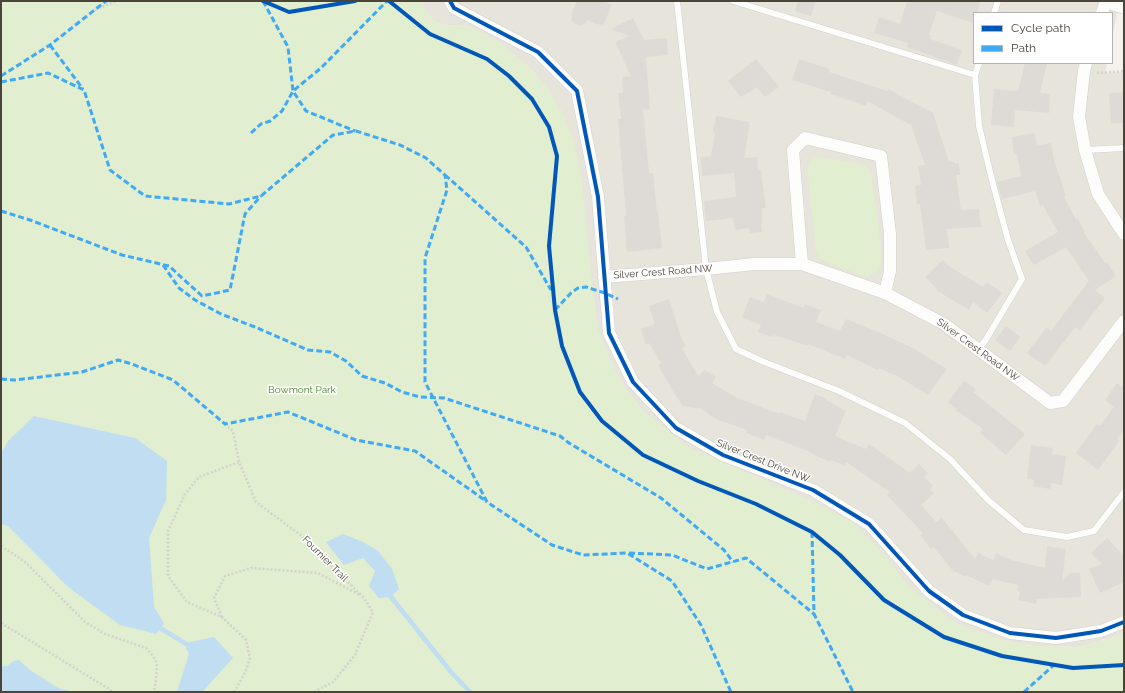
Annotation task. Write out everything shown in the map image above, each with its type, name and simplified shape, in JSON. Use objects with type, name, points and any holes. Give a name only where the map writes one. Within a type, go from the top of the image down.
[{"type":"street","name":"Silver Crest Drive NW","points":[[450,1],[454,8],[538,52],[577,91],[598,197],[609,333],[633,382],[676,428],[723,455],[813,490],[868,524],[929,591],[963,615],[1010,633],[1056,638],[1101,631],[1124,622]]},
{"type":"street","points":[[1102,12],[1107,1],[1124,6]]},
{"type":"street","points":[[1085,68],[1079,117],[1085,150],[1098,194],[1124,234]]},
{"type":"street","points":[[802,264],[793,150],[805,138],[880,156],[890,234],[890,271],[885,293]]},
{"type":"street","name":"Silver Crest Road NW","points":[[604,276],[754,264],[802,264],[885,293],[944,324],[1050,403],[1063,401],[1124,320]]},
{"type":"lane","points":[[677,1],[706,269],[717,312],[736,349],[764,362],[839,391],[905,423],[950,459],[988,500],[1024,530],[1067,537],[1094,531],[1124,492]]},
{"type":"lane","points":[[733,1],[975,75]]},
{"type":"lane","points":[[994,12],[998,1]]},
{"type":"lane","points":[[978,349],[985,341],[1022,279],[1008,240],[979,126],[975,75],[979,64]]},
{"type":"lane","points":[[1085,150],[1124,148]]},
{"type":"path","points":[[95,10],[116,1]]},
{"type":"path","points":[[1085,68],[1094,73],[1124,71]]},
{"type":"path","points":[[234,692],[245,673],[250,658],[246,640],[222,618],[187,602],[168,576],[168,531],[185,494],[199,477],[239,462]]},
{"type":"path","points":[[1,546],[24,562],[84,621],[105,634],[146,648],[153,656],[157,664],[154,692]]},
{"type":"path","points":[[222,618],[214,598],[225,576],[251,568],[318,573],[364,598]]},
{"type":"path","points":[[1,622],[114,692]]},
{"type":"shaded area","points":[[422,1],[1120,1],[1113,33],[1113,12],[973,12],[973,64],[1107,64],[1105,73],[1124,72],[1124,634],[1080,647],[1032,646],[1001,640],[953,622],[908,586],[885,556],[820,505],[689,448],[644,413],[616,374],[597,329],[592,284],[547,88],[531,69],[501,44],[469,26],[444,25],[432,20],[425,10]]},
{"type":"green space","name":"Bowmont Park","points":[[1,1],[422,1],[425,10],[432,20],[444,25],[469,26],[501,44],[531,69],[547,88],[562,111],[574,141],[582,182],[597,329],[616,374],[644,413],[689,448],[820,505],[854,523],[885,556],[908,586],[953,622],[1001,640],[1032,646],[1080,647],[1124,634],[1124,692],[1,692]]},
{"type":"green space","points":[[816,157],[859,164],[866,166],[871,172],[882,263],[876,272],[866,277],[819,259],[816,250],[807,167],[811,160]]},
{"type":"water","points":[[34,416],[135,438],[167,461],[166,500],[149,538],[154,607],[164,623],[156,634],[120,625],[68,587],[8,526],[1,524],[1,454],[8,441]]},
{"type":"water","points":[[343,534],[363,542],[378,551],[392,569],[399,589],[391,597],[379,598],[369,586],[375,571],[363,558],[344,565],[326,542]]},
{"type":"water","points":[[214,637],[233,658],[202,692],[177,692],[189,654],[186,648],[190,642]]},
{"type":"water","points":[[19,660],[30,670],[58,688],[74,692],[1,692],[1,666],[7,666],[14,661]]},
{"type":"building","points":[[577,1],[603,1],[612,5],[603,25],[598,25],[588,20],[581,26],[575,24],[571,20],[572,12]]},
{"type":"building","points":[[798,1],[816,1],[811,16],[795,11]]},
{"type":"building","points":[[907,1],[981,1],[977,12],[973,12],[973,23],[937,11],[929,35],[931,36],[930,39],[962,50],[957,65],[907,47],[908,43],[874,33],[879,17],[900,24]]},
{"type":"building","points":[[633,18],[644,40],[667,38],[668,55],[646,57],[650,109],[643,110],[649,173],[653,173],[662,248],[627,252],[624,216],[626,215],[618,119],[621,119],[618,93],[623,93],[622,77],[631,76],[615,42],[629,36],[611,29]]},
{"type":"building","points":[[756,59],[779,87],[765,97],[757,87],[741,97],[728,81]]},
{"type":"building","points":[[799,59],[830,69],[829,72],[887,91],[888,89],[933,113],[949,162],[954,161],[954,163],[959,163],[960,175],[956,175],[961,210],[979,209],[981,227],[947,229],[949,248],[926,250],[920,204],[917,204],[915,186],[921,185],[918,166],[925,165],[911,125],[867,101],[866,106],[831,94],[831,92],[792,80]]},
{"type":"building","points":[[1025,64],[1047,64],[1040,93],[1050,94],[1049,113],[1015,110],[1014,127],[991,125],[994,89],[1018,91]]},
{"type":"building","points":[[1124,92],[1124,123],[1111,123],[1109,93]]},
{"type":"building","points":[[716,116],[750,122],[744,158],[757,157],[758,171],[761,170],[766,208],[762,208],[762,232],[750,233],[749,228],[735,230],[733,218],[706,221],[704,201],[736,197],[734,173],[702,176],[701,157],[711,156]]},
{"type":"building","points":[[1035,133],[1037,146],[1051,143],[1054,160],[1066,196],[1064,197],[1076,220],[1078,219],[1085,232],[1084,233],[1116,276],[1095,290],[1105,298],[1080,330],[1075,327],[1045,366],[1027,353],[1047,327],[1051,331],[1089,281],[1066,247],[1034,265],[1025,251],[1058,232],[1043,205],[1040,206],[1035,191],[1002,199],[997,182],[1021,176],[1017,154],[1014,154],[1012,137]]},
{"type":"building","points":[[943,260],[950,267],[983,287],[987,282],[1002,293],[987,313],[973,302],[969,310],[936,290],[937,289],[925,277]]},
{"type":"building","points":[[767,294],[804,308],[805,304],[821,310],[816,322],[840,331],[846,319],[876,331],[913,348],[947,369],[928,395],[894,374],[879,368],[878,370],[847,355],[845,359],[808,344],[808,346],[774,335],[771,337],[758,332],[761,325],[742,317],[750,297],[764,302]]},
{"type":"building","points":[[669,299],[682,340],[686,346],[682,348],[698,376],[705,370],[716,377],[712,383],[735,397],[779,414],[780,412],[805,421],[815,394],[827,399],[826,400],[846,411],[835,436],[866,449],[869,444],[910,473],[919,464],[928,473],[924,477],[933,486],[930,489],[934,493],[921,505],[936,522],[942,518],[975,559],[978,553],[993,560],[996,553],[1011,560],[1045,568],[1047,546],[1066,549],[1062,581],[1070,573],[1080,573],[1081,597],[1037,599],[1036,604],[1018,600],[1020,592],[1017,591],[1018,585],[993,579],[989,586],[966,575],[966,577],[953,571],[934,547],[931,549],[920,535],[923,533],[887,495],[890,492],[846,462],[845,466],[831,460],[830,462],[812,454],[813,453],[766,435],[764,440],[746,433],[747,430],[716,419],[700,408],[683,406],[658,365],[661,363],[649,343],[646,345],[641,329],[655,324],[649,306]]},
{"type":"building","points":[[1006,326],[1020,337],[1010,351],[995,340]]},
{"type":"building","points":[[964,381],[976,389],[973,392],[1025,434],[1006,455],[980,433],[983,429],[956,410],[957,409],[948,402]]},
{"type":"building","points":[[1117,383],[1124,388],[1124,430],[1117,439],[1119,441],[1098,470],[1076,453],[1097,424],[1100,426],[1114,407],[1105,400]]},
{"type":"building","points":[[1031,445],[1053,448],[1052,454],[1066,456],[1062,485],[1051,483],[1050,489],[1033,486],[1034,480],[1027,479]]},
{"type":"building","points":[[1107,538],[1124,556],[1124,582],[1100,593],[1089,569],[1102,564],[1091,553]]},
{"type":"waterway","points":[[391,597],[451,672],[470,692]]},
{"type":"waterway","points":[[160,628],[188,645]]},
{"type":"marked path","points":[[1,76],[50,45],[106,1]]},
{"type":"marked path","points":[[263,1],[288,47],[293,91],[306,111],[355,131]]},
{"type":"marked path","points":[[251,133],[261,124],[270,121],[282,111],[293,91],[321,68],[387,1]]},
{"type":"marked path","points":[[50,45],[83,89]]},
{"type":"marked path","points":[[1,82],[48,73],[84,90],[110,170],[145,196],[229,204],[261,196],[333,135],[356,131],[400,145],[426,158],[445,175],[447,190],[425,258],[425,382],[487,502],[552,545],[583,555],[627,553],[672,581],[701,625],[731,692]]},
{"type":"marked path","points":[[445,175],[526,247],[551,290]]},
{"type":"marked path","points":[[1,211],[30,220],[122,255],[169,266],[202,296],[230,290],[245,214],[261,196]]},
{"type":"marked path","points":[[163,265],[179,288],[195,300],[221,314],[308,350],[330,352],[346,361],[362,376],[385,383],[402,392],[420,397],[444,398],[560,436],[569,443],[661,498],[724,550],[733,562]]},
{"type":"marked path","points":[[555,310],[571,293],[578,288],[586,287],[618,299]]},
{"type":"marked path","points":[[1,379],[15,380],[82,372],[118,360],[173,380],[225,424],[288,412],[356,440],[415,451],[486,501]]},
{"type":"marked path","points":[[812,532],[814,614],[853,692]]},
{"type":"marked path","points":[[629,553],[672,555],[707,569],[746,558],[814,614]]},
{"type":"marked path","points":[[1024,692],[1054,665]]},
{"type":"cycle path","points":[[263,1],[289,12],[355,1]]},
{"type":"cycle path","points":[[389,1],[430,34],[487,59],[509,76],[532,99],[549,127],[557,156],[549,246],[555,310],[562,346],[580,392],[602,421],[643,455],[698,481],[756,504],[812,532],[840,555],[884,600],[944,637],[1002,656],[1073,668],[1124,665]]},
{"type":"cycle path","points":[[450,1],[454,8],[538,52],[577,91],[598,197],[609,333],[633,382],[676,428],[723,455],[813,490],[869,524],[929,591],[963,615],[1010,633],[1056,638],[1101,631],[1124,622]]}]
